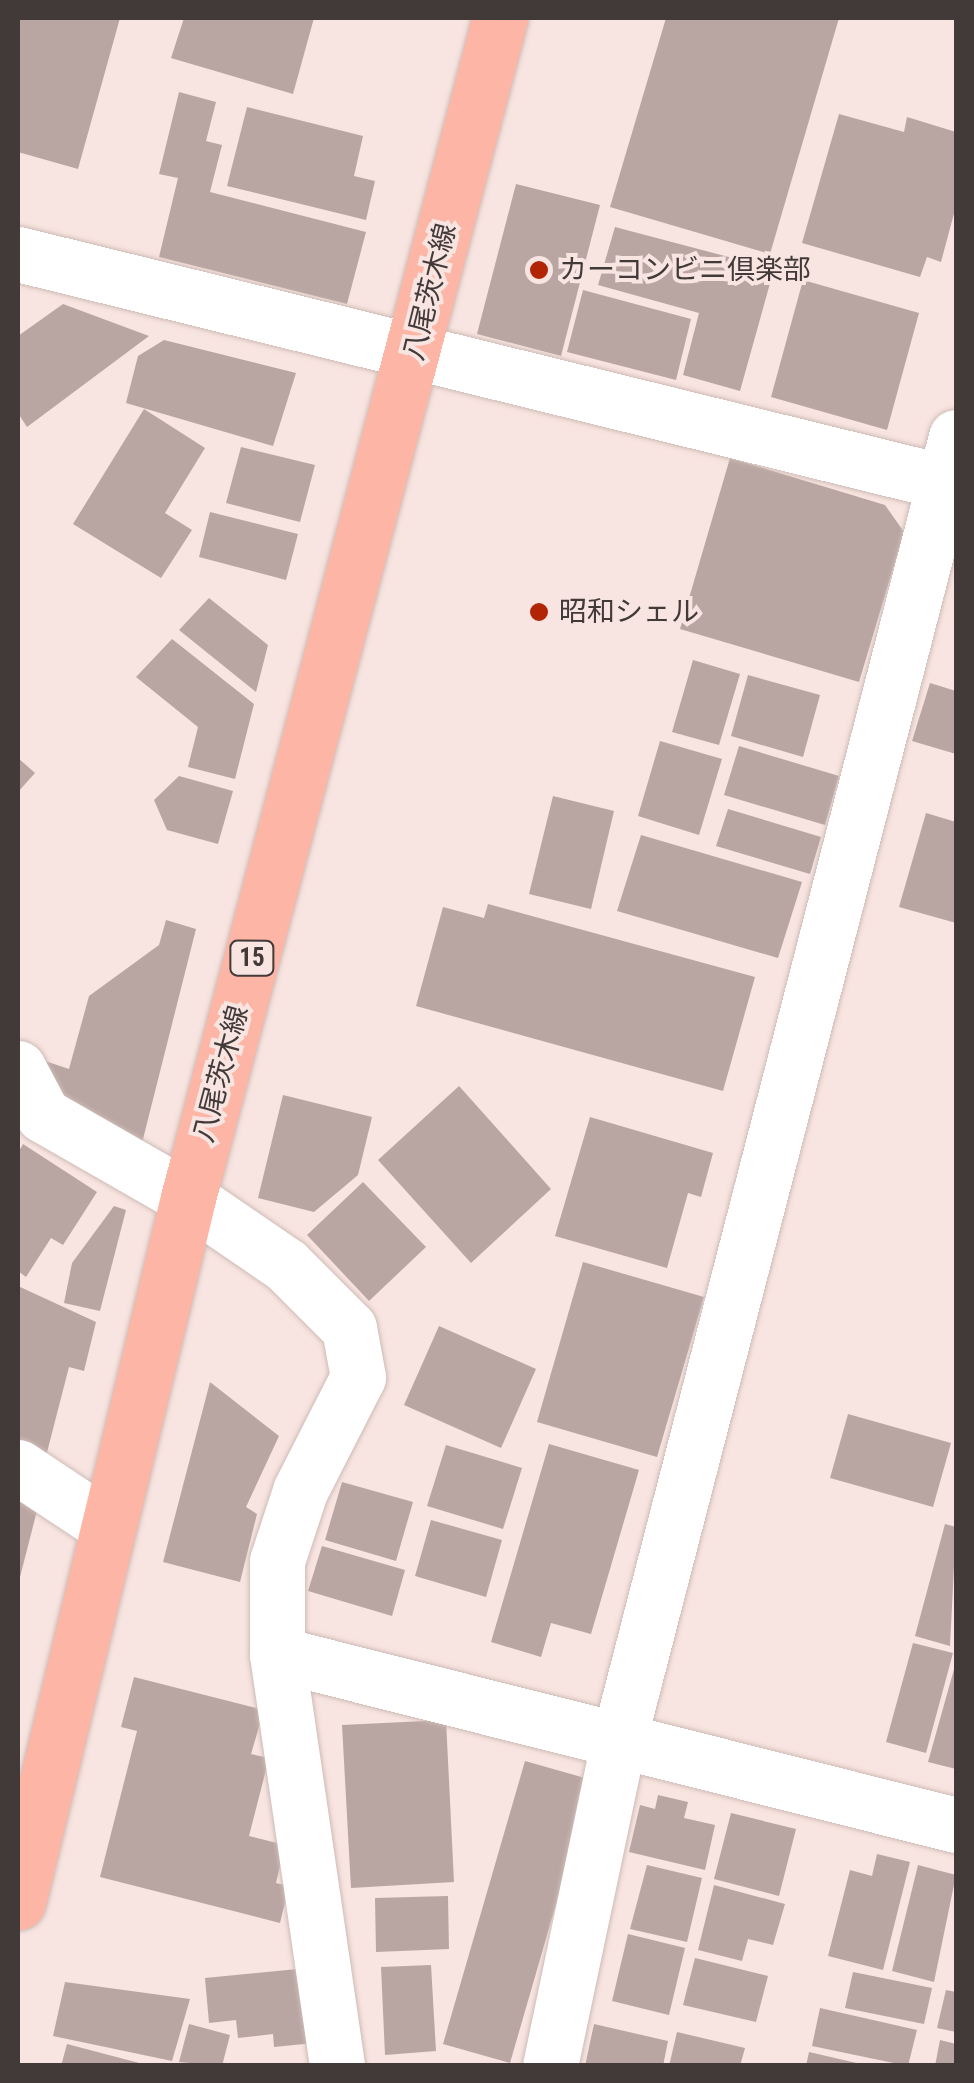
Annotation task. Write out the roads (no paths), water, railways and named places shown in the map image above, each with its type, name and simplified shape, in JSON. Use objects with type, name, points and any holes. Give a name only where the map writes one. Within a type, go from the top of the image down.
[{"type":"main road","name":"八尾茨木線","points":[[20,1878],[188,1198],[500,18]]},
{"type":"street","points":[[18,254],[415,350],[953,468],[618,1743],[550,2066]]},
{"type":"street","points":[[18,1068],[43,1115],[188,1198],[286,1265],[349,1328],[358,1377],[300,1490],[277,1561],[277,1654],[337,2066]]},
{"type":"street","points":[[18,1467],[107,1526]]},
{"type":"street","points":[[277,1654],[618,1743],[956,1825]]},
{"type":"place","name":"カーコンビニ倶楽部","points":[[539,270]]},
{"type":"place","name":"昭和シェル","points":[[539,612]]}]
